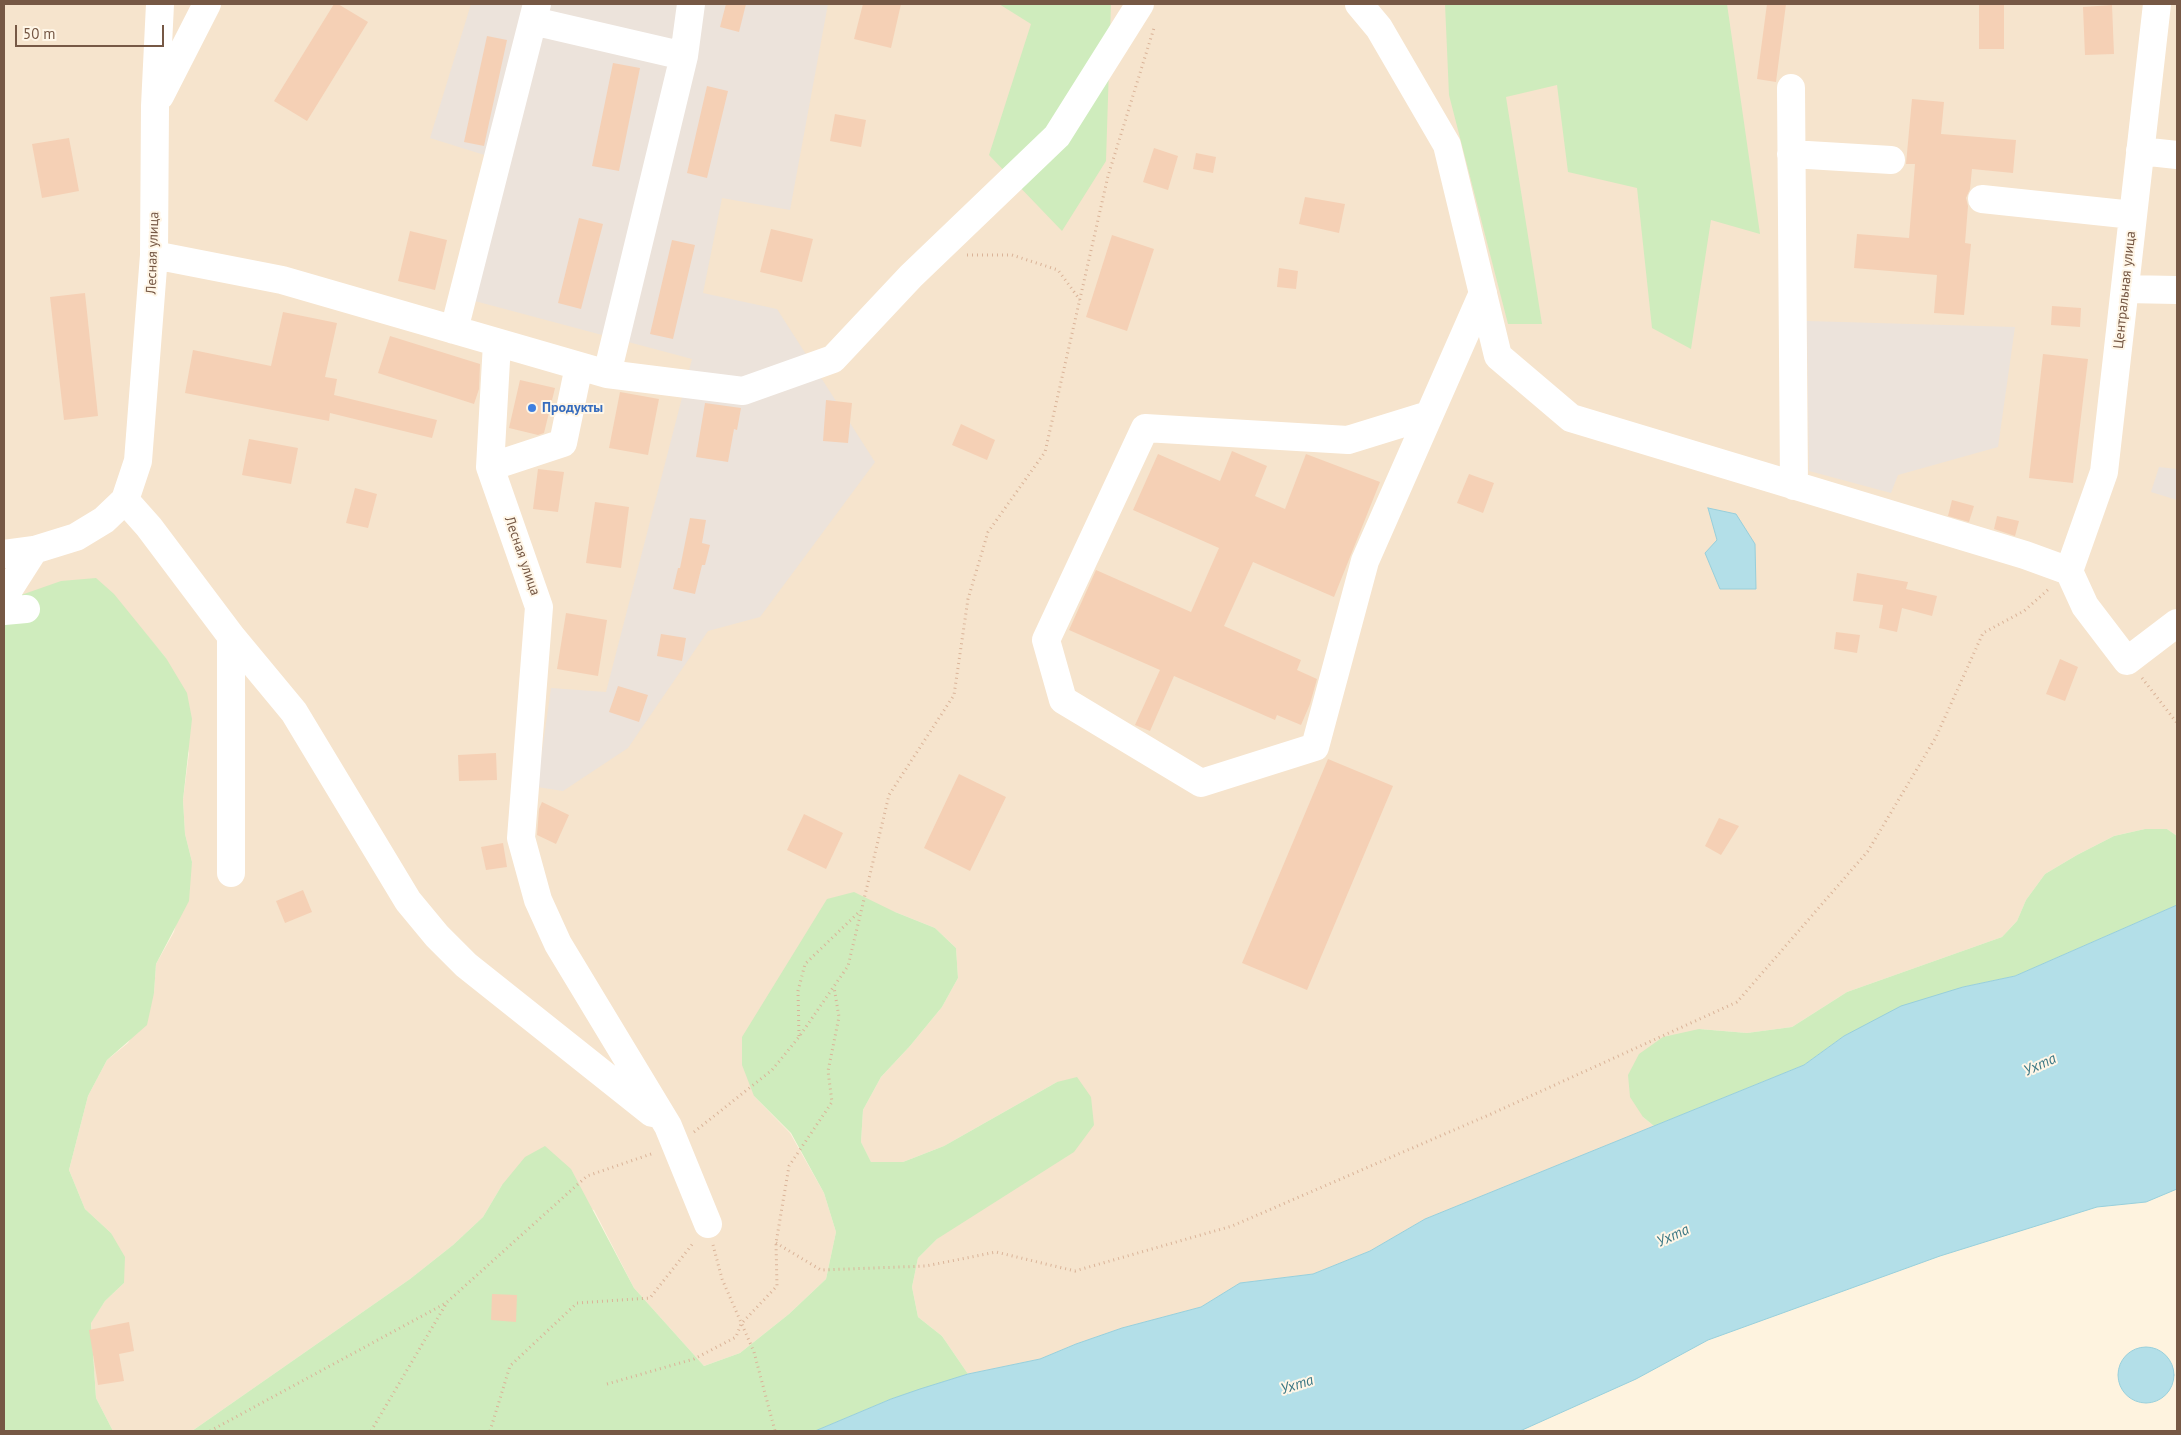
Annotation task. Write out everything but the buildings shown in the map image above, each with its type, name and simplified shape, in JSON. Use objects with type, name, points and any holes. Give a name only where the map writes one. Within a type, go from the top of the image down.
[{"type":"street","name":"Лесная улица","points":[[125,500],[138,461],[154,255],[155,106],[160,4]]},
{"type":"street","points":[[155,106],[207,4]]},
{"type":"street","points":[[607,374],[684,56],[691,4]]},
{"type":"street","points":[[1360,4],[1379,28],[1447,145],[1498,356],[1571,418],[2025,555],[2069,571],[2085,606],[2127,661],[2177,623]]},
{"type":"street","name":"Центральная улица","points":[[2069,571],[2104,472],[2157,4]]},
{"type":"street","points":[[454,330],[535,12],[684,56]]},
{"type":"street","points":[[154,255],[282,280],[607,374],[743,391],[833,359],[910,276],[1057,136],[1147,14]]},
{"type":"street","points":[[1791,88],[1794,486]]},
{"type":"street","points":[[2140,151],[2177,155]]},
{"type":"street","points":[[1791,154],[1891,160]]},
{"type":"street","points":[[1982,199],[2133,215]]},
{"type":"street","points":[[2125,289],[2177,290]]},
{"type":"street","points":[[1429,415],[1348,440],[1145,428],[1046,640],[1063,700],[1201,784],[1315,746],[1365,561],[1483,293]]},
{"type":"street","name":"Лесная улица","points":[[497,343],[490,467],[539,607],[522,838],[538,900],[558,944],[673,1135],[708,1224]]},
{"type":"street","points":[[490,467],[563,443],[579,366]]},
{"type":"street","points":[[4,554],[34,550],[76,537],[104,520],[125,500],[148,527],[230,636],[294,712],[408,901],[437,936],[466,964],[673,1135]]},
{"type":"street","points":[[11,606],[34,550]]},
{"type":"street","points":[[230,636],[231,873]]},
{"type":"path","points":[[210,1431],[446,1303],[587,1176],[673,1135],[772,1070],[799,1037],[848,966],[889,795],[954,695],[968,599],[988,532],[1045,452],[1147,14]]},
{"type":"path","points":[[958,255],[1012,255],[1058,270],[1080,300]]},
{"type":"path","points":[[776,1243],[821,1270],[926,1266],[996,1252],[1075,1271],[1232,1226],[1492,1114],[1737,1002],[1868,851],[1936,737],[1983,633],[2024,611],[2069,571]]},
{"type":"path","points":[[2127,661],[2177,723]]},
{"type":"path","points":[[799,1037],[798,990],[805,964],[860,911]]},
{"type":"path","points":[[607,1384],[694,1359],[736,1337],[741,1324],[777,1286],[776,1243],[789,1166],[832,1102],[828,1071],[839,1017],[834,987]]},
{"type":"path","points":[[708,1224],[722,1279],[754,1352],[775,1431]]},
{"type":"path","points":[[490,1431],[510,1366],[577,1303],[650,1298],[708,1224]]},
{"type":"path","points":[[371,1431],[446,1303]]},
{"type":"shaded area","points":[[4,4],[2177,4],[2177,836],[2167,829],[2145,829],[2114,836],[2045,874],[2026,900],[2017,921],[2002,937],[1847,992],[1792,1027],[1747,1033],[1699,1029],[1643,1117],[1654,1126],[1425,1219],[1370,1251],[1313,1274],[1240,1283],[1201,1307],[1122,1328],[1040,1359],[968,1374],[942,1336],[918,1317],[912,1287],[918,1258],[937,1239],[1057,1082],[944,1146],[903,1162],[871,1162],[861,1142],[863,1110],[881,1077],[942,1007],[958,978],[956,948],[935,928],[895,912],[754,1096],[790,1133],[824,1193],[836,1232],[826,1279],[789,1314],[740,1353],[704,1366],[634,1288],[594,1210],[502,1185],[483,1217],[453,1245],[410,1279],[192,1431],[113,1431],[96,1398],[91,1322],[105,1301],[124,1283],[111,1233],[85,1209],[69,1170],[88,1096],[107,1060],[128,1043],[154,993],[156,964],[174,932],[192,862],[185,834],[183,800],[189,753],[166,658],[143,631],[29,594],[4,601]]},
{"type":"shaded area","points":[[471,4],[828,4],[790,210],[722,198],[703,293],[777,309],[875,462],[760,617],[708,631],[628,748],[563,791],[537,787],[551,688],[606,692],[692,359],[471,300],[510,163],[430,138]]},
{"type":"shaded area","points":[[1807,321],[2015,327],[1998,447],[1898,475],[1891,493],[1809,471]]},
{"type":"shaded area","points":[[2159,467],[2177,469],[2177,500],[2151,492]]},
{"type":"green space","points":[[999,4],[1111,4],[1106,161],[1062,231],[989,155],[1031,24]]},
{"type":"green space","points":[[1445,4],[1727,4],[1760,234],[1711,220],[1691,349],[1652,328],[1637,188],[1568,172],[1557,85],[1506,97],[1542,324],[1508,324],[1449,95]]},
{"type":"green space","points":[[96,578],[114,594],[166,658],[187,693],[192,719],[183,800],[185,834],[192,862],[189,901],[156,964],[154,993],[147,1025],[107,1060],[88,1096],[69,1170],[85,1209],[111,1233],[125,1257],[124,1283],[105,1301],[91,1323],[96,1398],[113,1431],[4,1431],[4,601],[61,581]]},
{"type":"green space","points":[[2145,829],[2167,829],[2177,836],[2177,905],[2015,976],[1963,987],[1844,1036],[1804,1065],[1654,1126],[1643,1117],[1630,1097],[1628,1075],[1639,1054],[1663,1037],[1699,1029],[1747,1033],[1792,1027],[1847,992],[2002,937],[2017,921],[2026,900],[2045,874],[2114,836]]},
{"type":"green space","points":[[854,892],[895,912],[935,928],[956,948],[958,978],[942,1007],[881,1077],[863,1110],[861,1142],[871,1162],[903,1162],[944,1146],[1057,1082],[1077,1077],[1091,1097],[1094,1125],[1074,1152],[937,1239],[918,1258],[912,1287],[918,1317],[942,1336],[968,1374],[891,1399],[815,1431],[192,1431],[410,1279],[453,1245],[483,1217],[502,1185],[525,1157],[545,1146],[571,1169],[634,1288],[704,1366],[740,1353],[789,1314],[826,1279],[836,1232],[824,1193],[791,1133],[754,1096],[742,1065],[742,1037],[827,899]]},
{"type":"water","points":[[1708,508],[1736,514],[1755,544],[1756,589],[1720,589],[1705,553],[1717,540]]},
{"type":"water","name":"Ухта","points":[[2177,905],[2177,1189],[2146,1202],[2097,1207],[1940,1256],[1708,1340],[1636,1379],[1520,1431],[815,1431],[920,1389],[968,1374],[1040,1359],[1122,1328],[1201,1307],[1240,1283],[1313,1274],[1370,1251],[1425,1219],[1804,1065],[1844,1036],[1901,1006],[1963,987],[2015,976]]},
{"type":"water","points":[[2146,1347],[2157,1349],[2166,1355],[2172,1364],[2174,1375],[2172,1386],[2166,1395],[2157,1401],[2146,1403],[2135,1401],[2126,1395],[2120,1386],[2118,1375],[2120,1364],[2126,1355],[2135,1349]]},
{"type":"place","name":"Продукты","points":[[532,408]]}]
